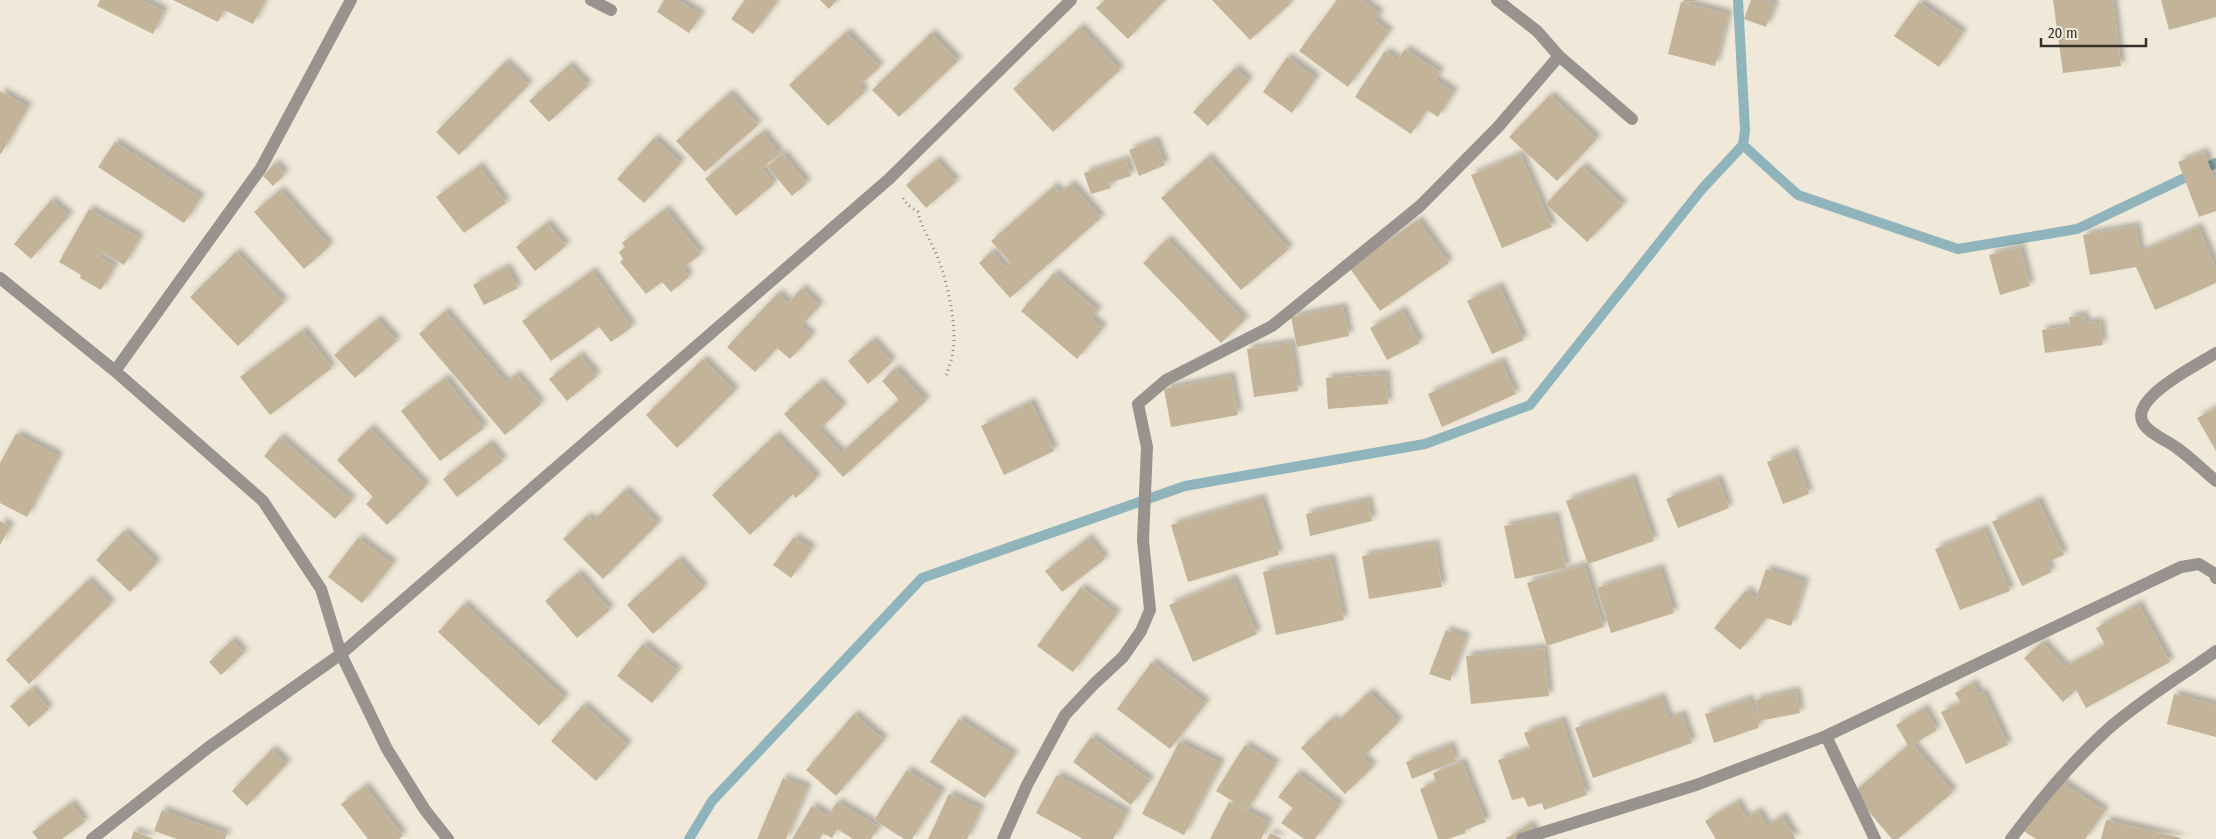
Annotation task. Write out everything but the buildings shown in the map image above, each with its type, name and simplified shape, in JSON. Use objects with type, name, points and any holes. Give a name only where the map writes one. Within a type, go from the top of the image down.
[{"type":"street","points":[[115,371],[260,168],[351,0]]},
{"type":"street","points":[[591,0],[611,10]]},
{"type":"street","points":[[92,839],[209,747],[341,654],[889,179],[1071,0]]},
{"type":"street","points":[[1497,0],[1537,31],[1559,56],[1632,119]]},
{"type":"street","points":[[1003,839],[1027,785],[1065,715],[1094,684],[1124,657],[1141,631],[1150,610],[1143,540],[1147,448],[1138,404],[1166,380],[1272,326],[1420,206],[1498,127],[1559,56]]},
{"type":"street","points":[[0,278],[115,371],[263,500],[321,589],[341,654],[387,749],[425,810],[448,839]]},
{"type":"street","points":[[2216,353],[2153,393],[2142,410],[2142,421],[2148,429],[2177,448],[2216,481]]},
{"type":"street","points":[[1522,839],[1696,785],[1826,736],[2181,567],[2199,564],[2214,574],[2216,578]]},
{"type":"street","points":[[2011,839],[2068,770],[2108,730],[2145,700],[2216,651]]},
{"type":"street","points":[[1826,736],[1875,839]]},
{"type":"path","points":[[889,179],[908,205],[918,212],[921,224],[938,259],[944,277],[954,334],[953,352],[946,377]]},
{"type":"waterway","points":[[689,839],[712,801],[922,578],[1185,486],[1425,444],[1530,405],[1702,189],[1743,145],[1745,130],[1738,0]]},
{"type":"waterway","points":[[1743,145],[1798,195],[1958,249],[2077,229],[2216,163]]}]
